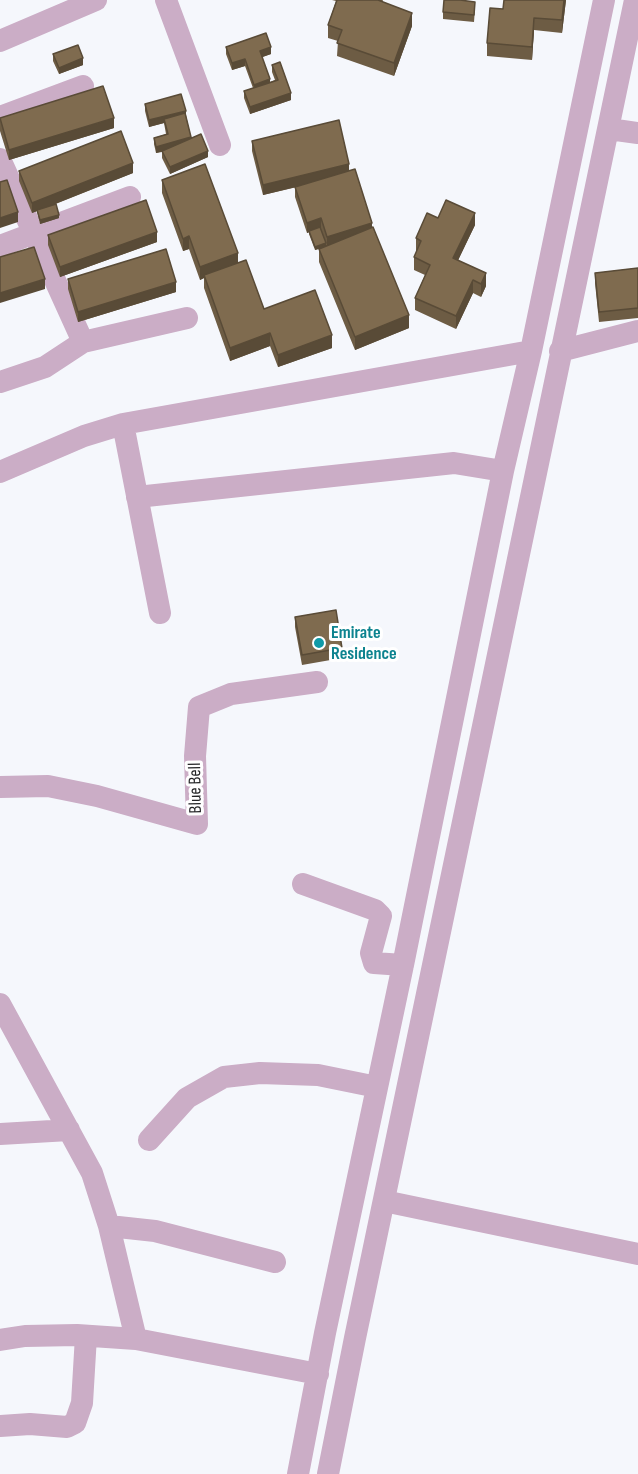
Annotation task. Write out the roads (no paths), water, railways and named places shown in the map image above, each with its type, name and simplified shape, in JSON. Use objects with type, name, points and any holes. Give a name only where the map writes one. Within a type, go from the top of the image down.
[{"type":"street","points":[[0,41],[96,0]]},
{"type":"street","points":[[166,0],[220,145]]},
{"type":"street","points":[[298,1474],[324,1333],[403,965],[503,471],[531,351],[604,0]]},
{"type":"street","points":[[328,1474],[536,478],[560,351],[635,0]]},
{"type":"street","points":[[0,117],[83,86]]},
{"type":"street","points":[[609,129],[638,133]]},
{"type":"street","points":[[0,159],[83,342]]},
{"type":"street","points":[[0,246],[130,197]]},
{"type":"street","points":[[0,382],[45,367],[83,342],[187,318]]},
{"type":"street","points":[[560,351],[638,331]]},
{"type":"street","points":[[0,471],[84,436],[123,424],[531,351]]},
{"type":"street","points":[[123,424],[160,613]]},
{"type":"street","points":[[137,496],[454,463],[503,471]]},
{"type":"street","name":"Blue Bell","points":[[0,787],[48,786],[97,796],[197,824],[195,756],[199,707],[231,694],[317,682]]},
{"type":"street","points":[[303,884],[375,910],[381,916],[371,953],[374,963],[403,965]]},
{"type":"street","points":[[0,1004],[92,1173],[109,1226],[136,1339]]},
{"type":"street","points":[[149,1140],[187,1098],[224,1077],[260,1073],[318,1075],[377,1087]]},
{"type":"street","points":[[0,1134],[69,1130]]},
{"type":"street","points":[[384,1201],[638,1254]]},
{"type":"street","points":[[109,1226],[155,1231],[275,1262]]},
{"type":"street","points":[[324,1333],[355,1338]]},
{"type":"street","points":[[0,1340],[25,1336],[136,1339],[318,1374]]},
{"type":"street","points":[[0,1426],[30,1424],[67,1427],[75,1423],[82,1403],[86,1336]]},
{"type":"place","name":"Emirate Residence","points":[[319,643]]}]
